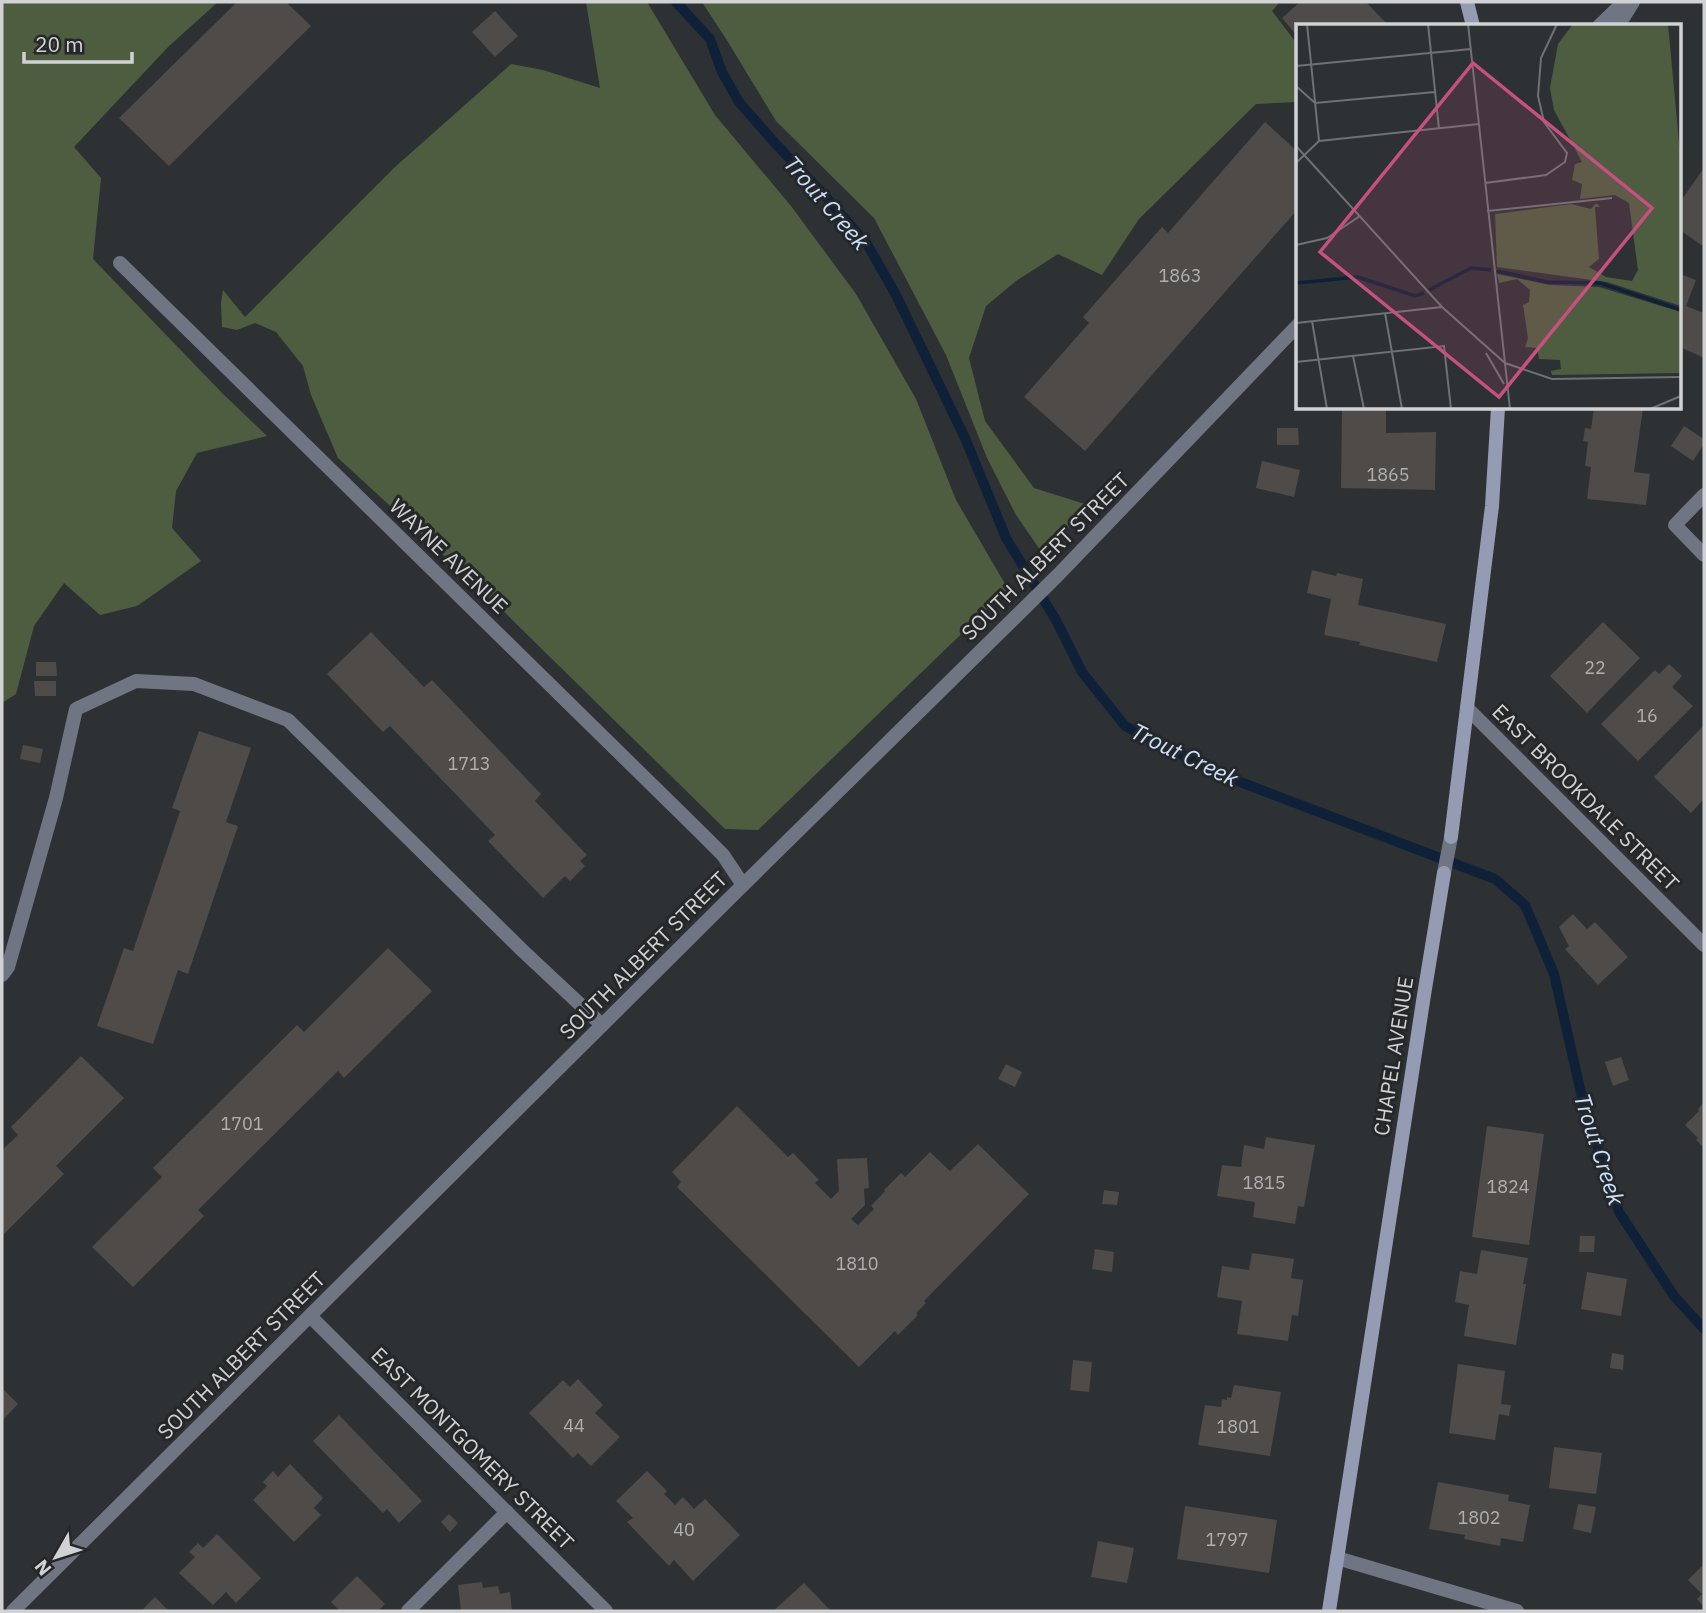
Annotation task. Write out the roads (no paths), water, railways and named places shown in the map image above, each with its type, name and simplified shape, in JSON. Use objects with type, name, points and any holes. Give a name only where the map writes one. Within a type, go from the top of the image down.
[{"type":"street","points":[[1467,2],[1473,24]]},
{"type":"street","points":[[1601,24],[1624,2]]},
{"type":"street","points":[[1619,24],[1633,2]]},
{"type":"street","name":"WAYNE AVENUE","points":[[120,262],[699,831],[723,856],[743,885]]},
{"type":"street","name":"SOUTH ALBERT STREET","points":[[13,1611],[1058,575],[1296,327]]},
{"type":"street","name":"CHAPEL AVENUE","points":[[1492,506],[1498,410]]},
{"type":"street","name":"CHAPEL AVENUE","points":[[1329,1611],[1423,995],[1451,837],[1504,410]]},
{"type":"street","points":[[1704,495],[1675,525],[1704,555]]},
{"type":"street","points":[[2,975],[8,967],[57,798],[75,709],[136,681],[194,684],[288,720],[602,1025]]},
{"type":"street","name":"EAST BROOKDALE STREET","points":[[1467,708],[1704,945]]},
{"type":"street","name":"EAST MONTGOMERY STREET","points":[[310,1315],[606,1611]]},
{"type":"street","points":[[408,1611],[507,1512]]},
{"type":"street","points":[[1337,1558],[1517,1611]]},
{"type":"waterway","name":"Trout Creek","points":[[676,2],[710,39],[722,72],[739,102],[867,244],[896,295],[965,438],[1006,538],[1056,620],[1082,672],[1125,726],[1222,775],[1495,879],[1525,905],[1554,974],[1584,1106],[1619,1212],[1674,1296],[1704,1329]]}]
